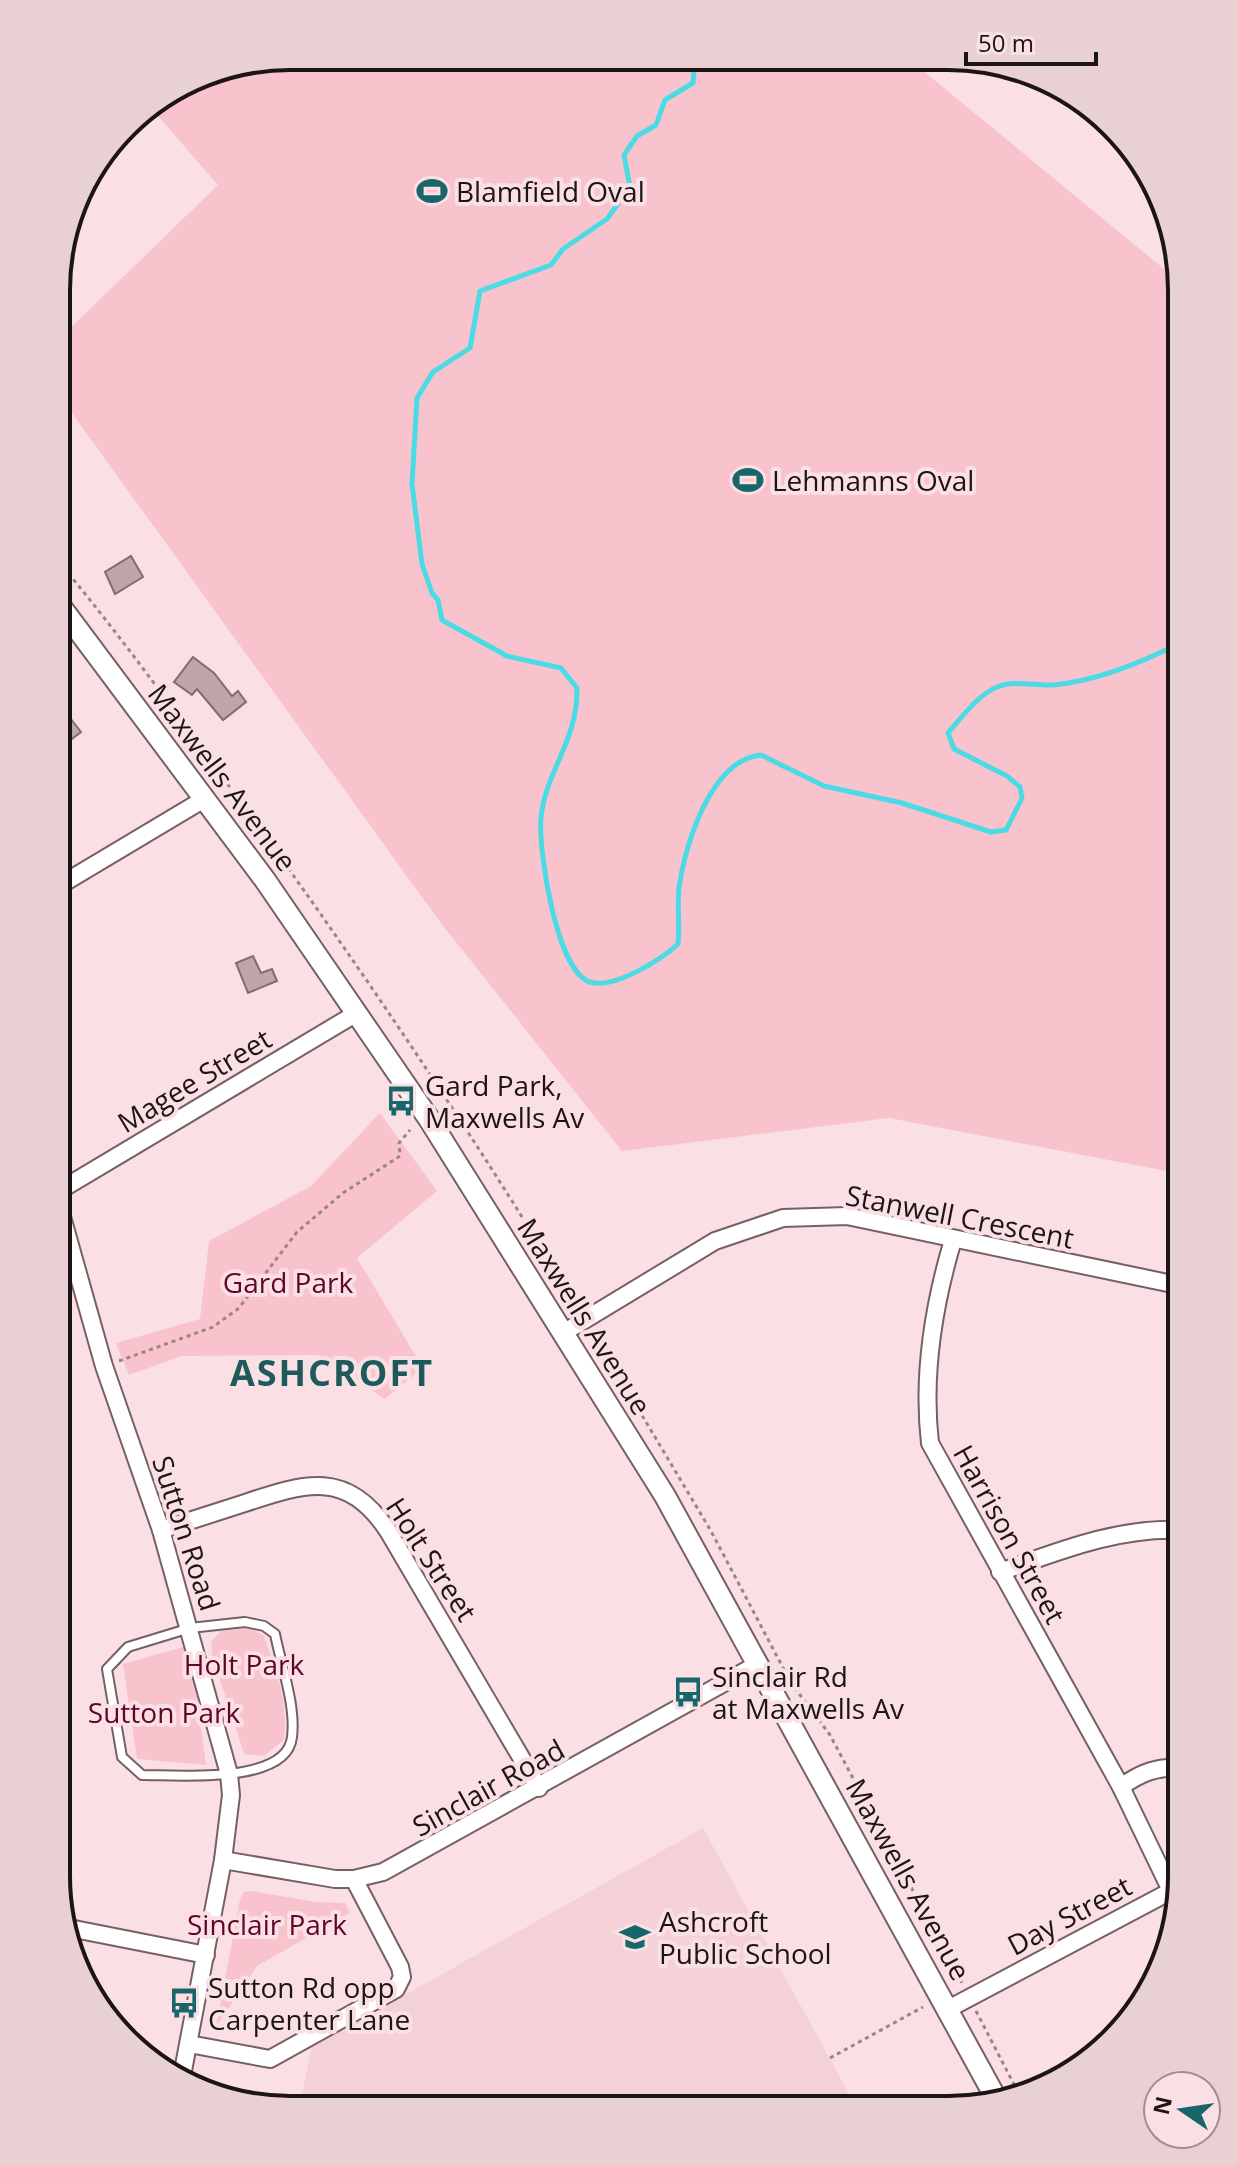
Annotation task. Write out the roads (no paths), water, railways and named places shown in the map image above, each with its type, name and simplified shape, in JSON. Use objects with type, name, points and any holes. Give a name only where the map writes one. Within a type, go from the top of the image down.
[{"type":"street","name":"Maxwells Avenue","points":[[70,619],[206,798],[429,1119],[665,1496],[950,2008],[993,2092]]},
{"type":"street","points":[[70,879],[206,798]]},
{"type":"street","name":"Magee Street","points":[[70,1184],[357,1013]]},
{"type":"street","name":"Stanwell Crescent","points":[[563,1333],[715,1241],[783,1218],[847,1216],[1168,1283]]},
{"type":"street","name":"Harrison Street","points":[[953,1240],[937,1293],[925,1397],[930,1443],[1121,1787],[1168,1885]]},
{"type":"street","name":"Sutton Road","points":[[70,1245],[104,1366],[161,1530],[229,1774],[231,1795],[223,1860],[184,2069]]},
{"type":"street","name":"Holt Street","points":[[161,1530],[297,1486],[332,1486],[352,1493],[378,1516],[388,1531],[539,1788]]},
{"type":"street","points":[[1000,1572],[1084,1542],[1154,1528],[1168,1529]]},
{"type":"street","name":"Sinclair Road","points":[[223,1860],[309,1876],[354,1879],[383,1872],[758,1664]]},
{"type":"street","points":[[1121,1787],[1140,1773],[1168,1767]]},
{"type":"street","points":[[189,2044],[270,2059],[394,1990],[402,1977],[354,1879]]},
{"type":"street","name":"Day Street","points":[[950,2008],[1167,1901]]},
{"type":"street","points":[[77,1930],[206,1955]]},
{"type":"lane","points":[[245,1622],[264,1626],[275,1634],[293,1726],[290,1747],[273,1764],[229,1774],[142,1775],[122,1757],[107,1669],[128,1647],[190,1628],[245,1622]]},
{"type":"waterway","points":[[694,70],[693,83],[665,100],[656,125],[637,136],[624,155],[630,187],[607,219],[563,249],[551,265],[480,291],[470,348],[433,372],[417,398],[412,484],[422,564],[432,593],[438,600],[442,620],[507,656],[561,668],[577,688],[572,724],[544,800],[541,833],[552,907],[568,956],[578,973],[590,982],[611,982],[649,965],[678,944],[679,888],[694,828],[715,788],[743,760],[761,755],[824,786],[902,803],[991,832],[1006,830],[1022,798],[1020,787],[1007,776],[954,749],[948,733],[971,707],[990,690],[1004,685],[1070,683],[1103,675],[1168,648]]},
{"type":"place","name":"Blamfield Oval","points":[[432,191]]},
{"type":"place","name":"Lehmanns Oval","points":[[748,480]]},
{"type":"place","name":"Gard Park, Maxwells Av","points":[[401,1101]]},
{"type":"place","name":"Sinclair Rd at Maxwells Av","points":[[688,1692]]},
{"type":"place","name":"Ashcroft Public School","points":[[635,1937]]},
{"type":"place","name":"Sutton Rd opp Carpenter Lane","points":[[184,2003]]},
{"type":"district","name":"ASHCROFT","points":[[332,1372]]},
{"type":"park label","name":"Gard Park","points":[[288,1282]]},
{"type":"park label","name":"Holt Park","points":[[244,1664]]},
{"type":"park label","name":"Sutton Park","points":[[164,1712]]},
{"type":"park label","name":"Sinclair Park","points":[[267,1924]]}]
